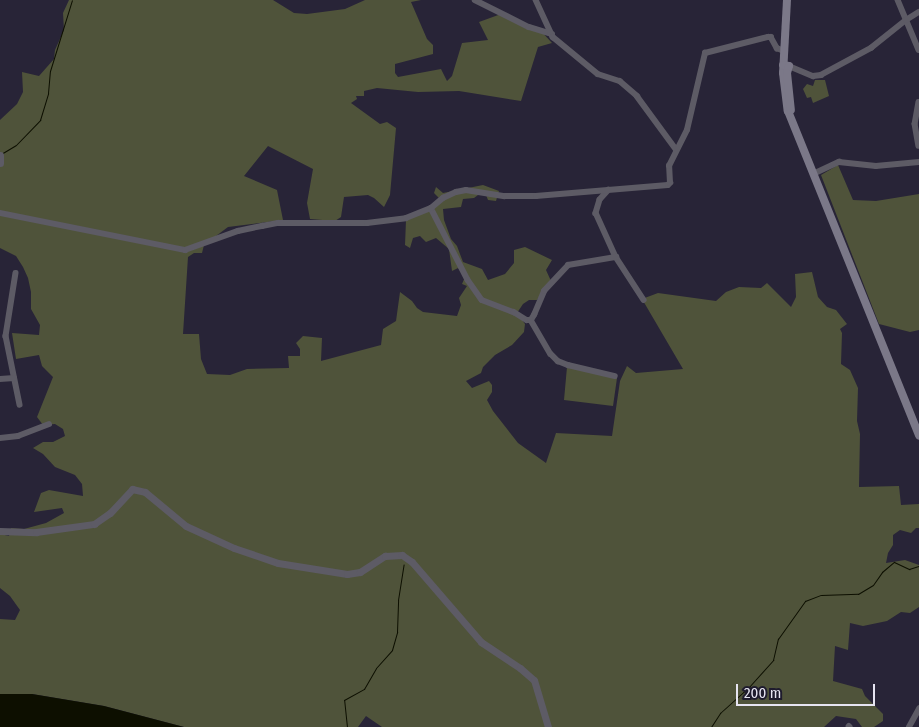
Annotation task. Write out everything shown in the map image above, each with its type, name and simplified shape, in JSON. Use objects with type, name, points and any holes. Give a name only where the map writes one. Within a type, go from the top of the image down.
[{"type":"main road","points":[[787,0],[784,51],[786,66],[785,98],[792,122],[919,436]]},
{"type":"street","points":[[476,0],[529,27],[552,34]]},
{"type":"street","points":[[536,0],[552,34],[598,74],[620,81],[636,96],[676,149]]},
{"type":"street","points":[[898,0],[919,50]]},
{"type":"street","points":[[786,66],[813,76],[821,75],[871,48],[919,12]]},
{"type":"street","points":[[0,213],[185,250],[238,231],[278,223],[367,223],[406,218],[431,208],[443,198],[466,190],[520,196],[668,185],[670,183],[669,166],[687,130],[705,53],[768,37],[771,37],[778,48],[784,51]]},
{"type":"street","points":[[919,102],[915,124],[919,146]]},
{"type":"street","points":[[0,155],[0,163]]},
{"type":"street","points":[[813,174],[839,162],[876,166],[919,162]]},
{"type":"street","points":[[609,190],[600,200],[596,213],[616,257],[644,300]]},
{"type":"street","points":[[431,208],[468,280],[482,300],[530,320],[551,354],[558,361],[568,366],[616,376]]},
{"type":"street","points":[[530,320],[544,291],[568,265],[616,257]]},
{"type":"street","points":[[16,272],[6,336],[20,406]]},
{"type":"street","points":[[0,379],[14,378]]},
{"type":"street","points":[[0,438],[18,436],[49,424]]},
{"type":"street","points":[[0,531],[36,532],[94,524],[110,513],[132,490],[145,492],[186,526],[234,548],[278,563],[347,574],[360,572],[385,556],[402,555],[412,562],[481,642],[520,668],[534,680],[548,727]]},
{"type":"street","points":[[909,727],[919,709]]},
{"type":"green space","points":[[69,0],[273,0],[294,13],[307,14],[345,9],[365,0],[421,0],[411,2],[427,39],[433,45],[433,54],[395,64],[395,73],[398,77],[441,69],[447,81],[452,76],[462,43],[488,40],[479,22],[501,14],[541,31],[552,43],[538,47],[521,101],[459,91],[418,92],[377,88],[364,91],[364,96],[356,96],[357,99],[351,103],[380,124],[387,122],[396,128],[390,195],[384,207],[368,195],[344,197],[341,217],[335,221],[310,219],[307,203],[313,169],[268,146],[244,176],[277,190],[283,220],[228,227],[204,245],[202,253],[194,253],[188,257],[183,334],[199,334],[201,359],[207,374],[230,375],[247,369],[289,368],[288,356],[300,356],[300,349],[296,343],[303,336],[322,338],[321,361],[381,345],[383,329],[396,321],[400,292],[423,312],[457,316],[461,305],[459,298],[467,286],[462,284],[465,277],[458,268],[452,271],[449,249],[436,238],[426,242],[420,236],[413,238],[410,248],[405,245],[406,220],[436,205],[440,199],[434,193],[436,187],[443,193],[483,185],[499,191],[496,201],[488,200],[486,195],[478,195],[474,198],[463,199],[461,207],[443,209],[444,220],[451,239],[457,246],[463,262],[482,269],[488,280],[505,274],[514,263],[514,250],[525,247],[552,260],[546,270],[551,281],[537,300],[529,300],[523,304],[517,313],[525,324],[524,332],[512,345],[495,355],[483,367],[481,373],[466,381],[472,388],[489,381],[492,385],[492,392],[487,400],[493,411],[518,443],[546,463],[556,433],[612,436],[620,381],[627,366],[636,373],[683,369],[642,299],[658,293],[716,301],[726,292],[739,287],[761,288],[767,283],[791,307],[796,297],[795,274],[812,272],[818,297],[827,307],[836,310],[847,324],[840,329],[842,333],[841,364],[850,370],[858,388],[857,421],[860,434],[859,487],[899,486],[901,505],[919,504],[919,528],[916,528],[911,533],[900,530],[893,535],[893,545],[888,553],[886,563],[905,560],[919,565],[919,607],[910,613],[901,612],[887,621],[863,626],[850,623],[848,650],[835,646],[833,681],[862,689],[865,696],[883,714],[883,721],[874,727],[862,727],[856,719],[836,716],[824,727],[382,727],[366,716],[358,727],[184,727],[104,706],[32,694],[0,694],[0,619],[15,620],[20,610],[10,596],[0,588],[0,534],[9,536],[11,528],[24,529],[46,523],[64,513],[62,508],[34,512],[41,493],[49,490],[83,496],[82,484],[75,475],[55,467],[43,454],[33,448],[43,442],[53,442],[65,436],[63,429],[55,424],[43,425],[37,417],[53,377],[42,366],[39,355],[16,359],[12,333],[39,335],[40,325],[31,309],[31,292],[23,267],[16,256],[0,248],[0,120],[17,104],[23,92],[22,72],[39,76],[54,59],[55,50],[64,30],[63,13]]},
{"type":"green space","points":[[815,80],[825,80],[829,96],[813,103],[811,97],[807,98],[803,89],[807,84],[813,86]]},
{"type":"green space","points":[[838,165],[853,200],[876,201],[919,194],[919,330],[910,332],[879,324],[821,175]]},
{"type":"green space","points":[[567,367],[617,378],[613,406],[564,400]]},
{"type":"shaded area","points":[[0,694],[32,694],[104,706],[184,727],[0,727]]},
{"type":"waterway","points":[[1,154],[16,145],[40,120],[48,93],[50,71],[72,0]]},
{"type":"waterway","points":[[711,727],[720,713],[748,688],[773,660],[778,639],[805,601],[821,595],[858,594],[873,585],[882,572],[894,562],[909,569],[919,566]]},
{"type":"waterway","points":[[347,727],[344,700],[364,689],[376,668],[392,650],[397,632],[398,600],[404,564]]}]
